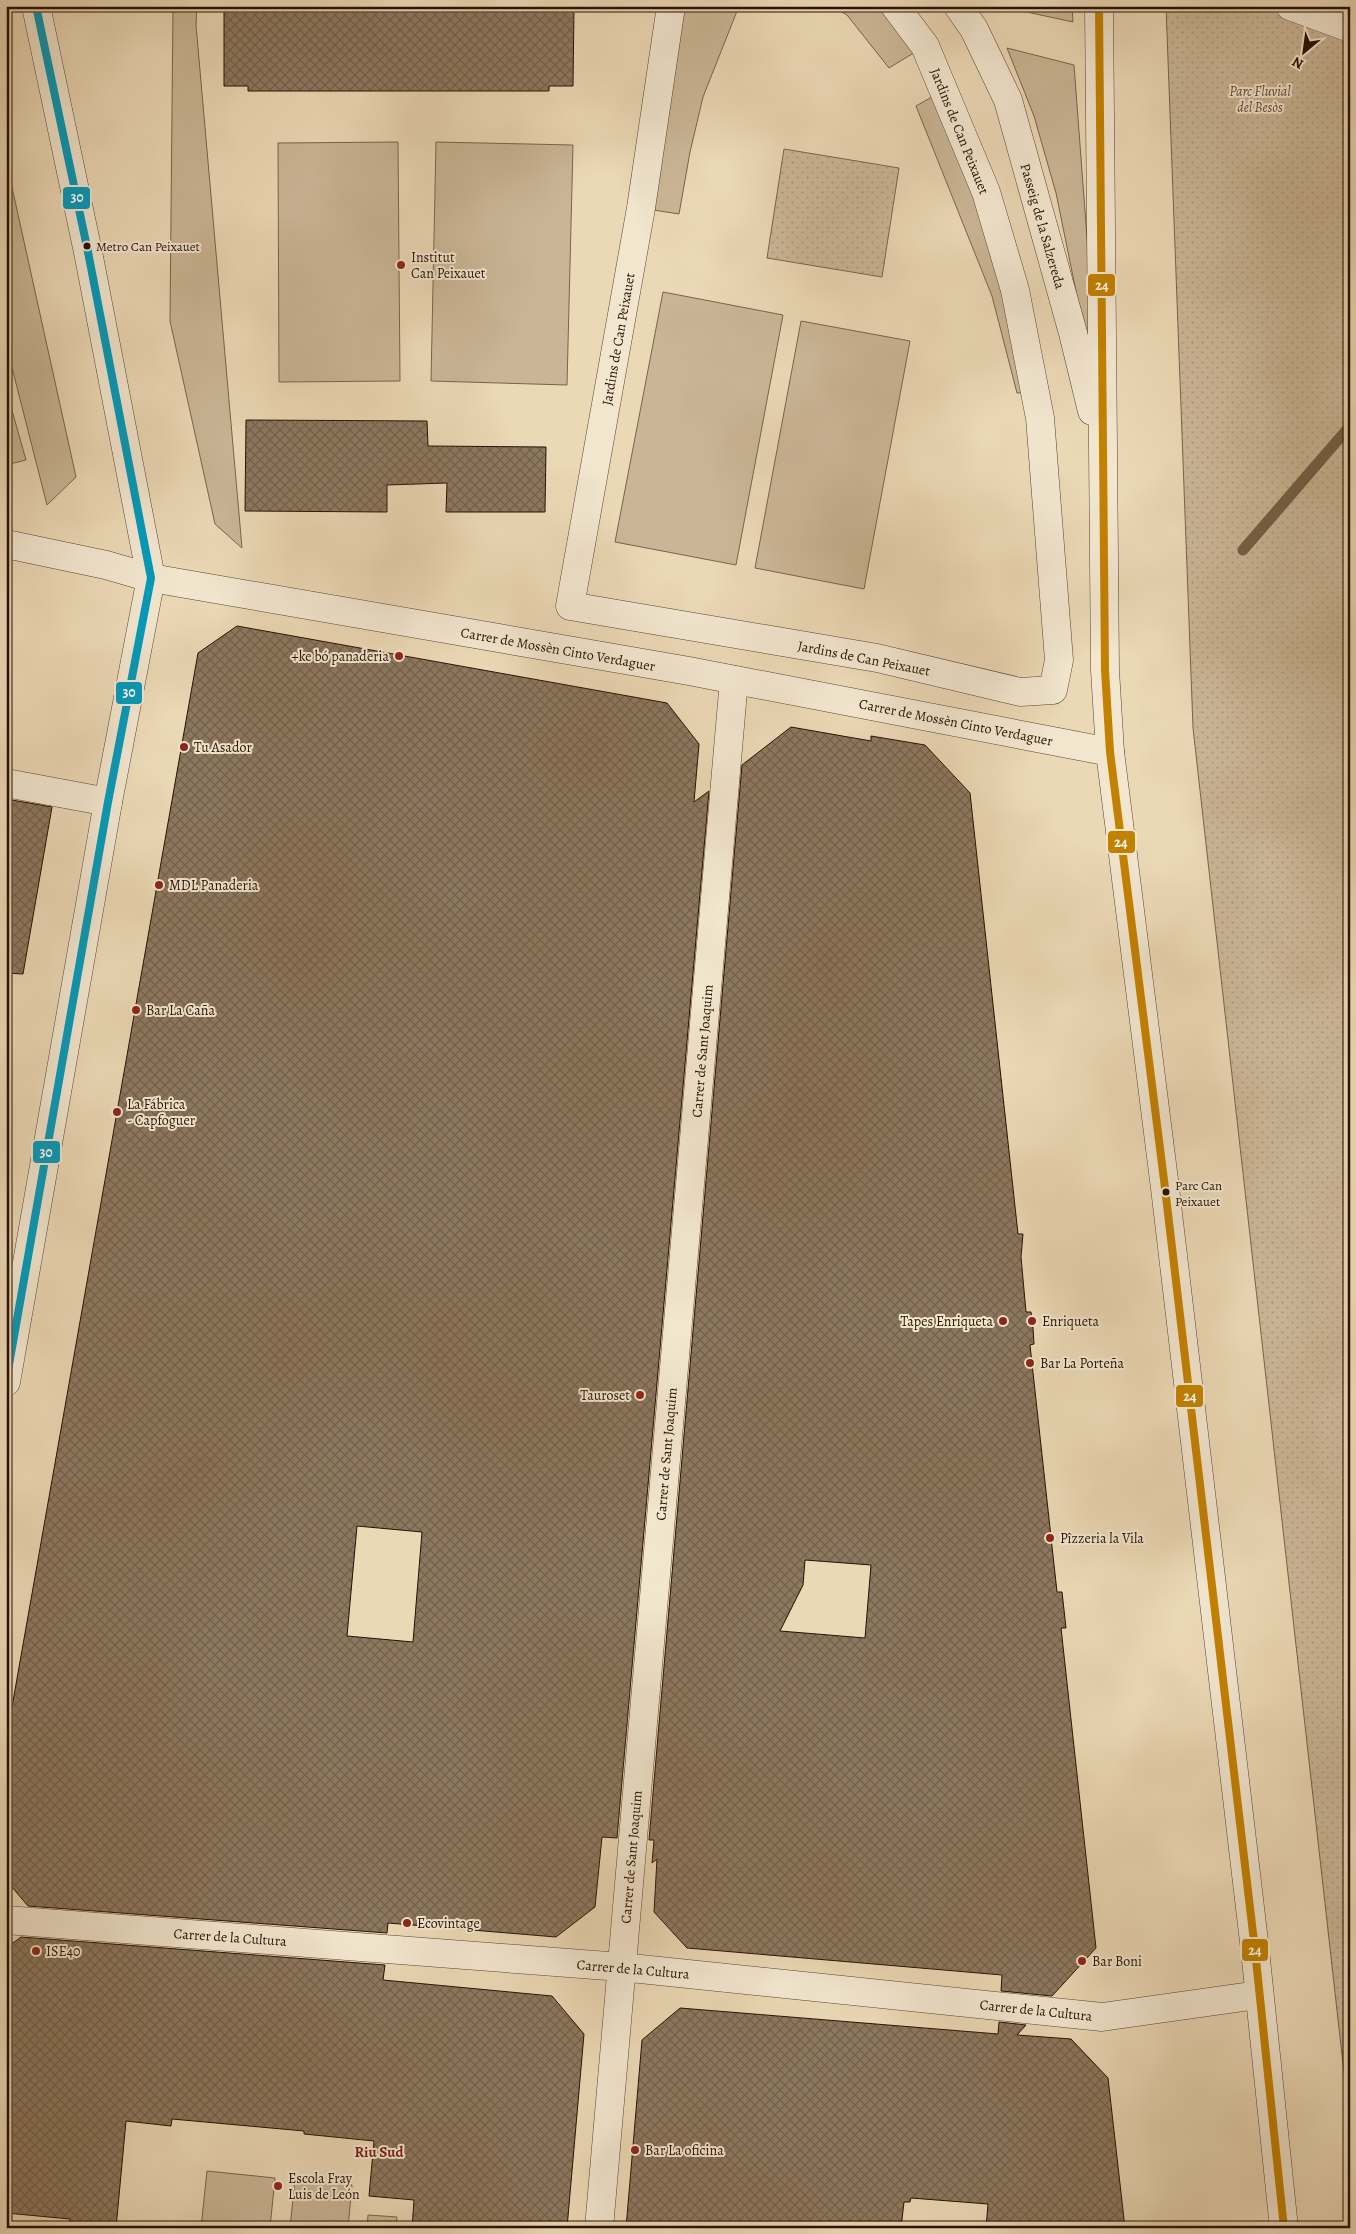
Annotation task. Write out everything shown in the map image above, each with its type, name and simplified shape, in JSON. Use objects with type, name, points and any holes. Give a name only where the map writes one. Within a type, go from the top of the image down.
[{"type":"street","points":[[6,1382],[108,802],[150,578],[88,252],[36,6]]},
{"type":"street","name":"Jardins de Can Peixauet","points":[[671,6],[641,208],[570,606],[877,658],[1020,692],[1053,690],[1059,660],[1040,418],[1015,290],[986,192],[929,54],[895,6]]},
{"type":"street","name":"Passeig de la Salzereda","points":[[958,6],[974,29],[1008,100],[1073,334],[1103,456]]},
{"type":"street","name":"Passeig de la Salzereda","points":[[1099,6],[1105,670],[1110,752],[1164,1179],[1254,1941],[1258,1995],[1284,2228]]},
{"type":"street","points":[[1290,6],[1350,28]]},
{"type":"street","name":"Carrer de Mossèn Cinto Verdaguer","points":[[6,544],[106,565],[150,578],[734,680],[1110,752]]},
{"type":"street","name":"Carrer de Sant Joaquim","points":[[599,2228],[734,680]]},
{"type":"street","points":[[6,783],[108,802]]},
{"type":"street","name":"Carrer de la Cultura","points":[[6,1920],[621,1967],[1102,2017],[1258,1995]]},
{"type":"green space","points":[[173,6],[197,6],[196,25],[242,548],[215,524],[170,321]]},
{"type":"green space","points":[[671,6],[739,6],[703,97],[690,152],[679,214],[641,208]]},
{"type":"green space","points":[[831,6],[895,6],[925,46],[889,68],[847,15]]},
{"type":"green space","points":[[999,6],[1072,6],[1073,22]]},
{"type":"green space","name":"Parc Fluvial del Besòs","points":[[1166,6],[1350,6],[1350,2126],[1193,728]]},
{"type":"green space","points":[[1007,48],[1074,65],[1096,357],[1089,355],[1056,193],[1034,116]]},
{"type":"green space","points":[[944,90],[1034,392],[1017,393],[992,296],[916,106]]},
{"type":"green space","points":[[398,142],[400,381],[279,382],[278,143]]},
{"type":"green space","points":[[436,142],[573,145],[567,385],[431,381]]},
{"type":"green space","points":[[784,149],[899,168],[882,277],[767,258]]},
{"type":"green space","points":[[6,160],[76,477],[47,505],[6,344]]},
{"type":"green space","points":[[663,292],[783,315],[736,565],[615,542]]},
{"type":"green space","points":[[801,321],[910,341],[864,589],[755,568]]},
{"type":"green space","points":[[6,389],[26,460],[6,465]]},
{"type":"green space","points":[[207,2171],[275,2178],[270,2228],[201,2228]]},
{"type":"green space","points":[[295,2179],[352,2185],[348,2228],[290,2228]]},
{"type":"green space","points":[[368,2215],[397,2217],[396,2228],[367,2228]]},
{"type":"building","points":[[224,6],[574,6],[573,86],[549,86],[549,91],[248,91],[248,86],[224,86]]},
{"type":"building","points":[[246,420],[427,421],[428,446],[546,447],[545,512],[446,512],[447,483],[387,485],[387,512],[245,511]]},
{"type":"building","points":[[237,626],[667,703],[699,744],[694,802],[709,791],[617,1838],[602,1837],[595,1907],[556,1937],[388,1923],[387,1933],[28,1906],[6,1880],[6,1741],[198,653]],"holes":[[[357,1526],[422,1532],[413,1642],[347,1636]]]},
{"type":"building","points":[[791,727],[871,741],[871,736],[925,745],[970,793],[1018,1234],[1023,1234],[1021,1257],[1026,1312],[1031,1312],[1033,1328],[1034,1344],[1030,1345],[1057,1592],[1062,1592],[1066,1628],[1061,1628],[1096,1948],[1052,1996],[1001,1991],[1002,1975],[687,1948],[654,1912],[657,1859],[652,1863],[654,1840],[649,1840],[742,765]],"holes":[[[805,1560],[871,1565],[865,1638],[780,1631],[803,1585]]]},
{"type":"building","points":[[6,799],[52,807],[23,974],[6,973]]},
{"type":"building","points":[[21,1937],[385,1965],[383,1980],[552,1996],[584,2034],[567,2228],[412,2228],[414,2200],[369,2196],[374,2141],[304,2134],[304,2131],[172,2119],[171,2126],[126,2121],[116,2228],[69,2228],[70,2219],[6,2213],[6,1948]]},
{"type":"building","points":[[680,2008],[998,2034],[999,2022],[1026,2025],[1017,2035],[1071,2039],[1108,2078],[1125,2228],[986,2228],[988,2204],[911,2198],[910,2202],[904,2202],[901,2228],[626,2228],[642,2040]]},
{"type":"waterway","points":[[1243,550],[1350,426]]},
{"type":"transit line","name":"30","points":[[6,1382],[108,802],[151,578],[88,252],[36,6]]},
{"type":"transit line","name":"24","points":[[1099,6],[1105,670],[1110,752],[1165,1188],[1255,1950],[1284,2228]]},
{"type":"place","name":"Metro Can Peixauet","points":[[87,246]]},
{"type":"place","name":"Institut Can Peixauet","points":[[401,265]]},
{"type":"place","name":"+ke bó panaderia","points":[[399,656]]},
{"type":"place","name":"Tu Asador","points":[[184,747]]},
{"type":"place","name":"MDL Panaderia","points":[[159,885]]},
{"type":"place","name":"Bar La Caña","points":[[136,1010]]},
{"type":"place","name":"La Fábrica - Capfoguer","points":[[117,1112]]},
{"type":"place","name":"Parc Can Peixauet","points":[[1166,1192]]},
{"type":"place","name":"Tapes Enriqueta","points":[[1003,1321]]},
{"type":"place","name":"Enriqueta","points":[[1032,1321]]},
{"type":"place","name":"Bar La Porteña","points":[[1030,1363]]},
{"type":"place","name":"Tauroset","points":[[640,1395]]},
{"type":"place","name":"Pîzzeria la Vila","points":[[1050,1538]]},
{"type":"place","name":"Ecovintage","points":[[407,1923]]},
{"type":"place","name":"ISE40","points":[[36,1951]]},
{"type":"place","name":"Bar Boni","points":[[1082,1961]]},
{"type":"place","name":"Bar La oficina","points":[[635,2150]]},
{"type":"place","name":"Escola Fray Luis de León","points":[[278,2186]]},
{"type":"district","name":"Riu Sud","points":[[379,2152]]}]
